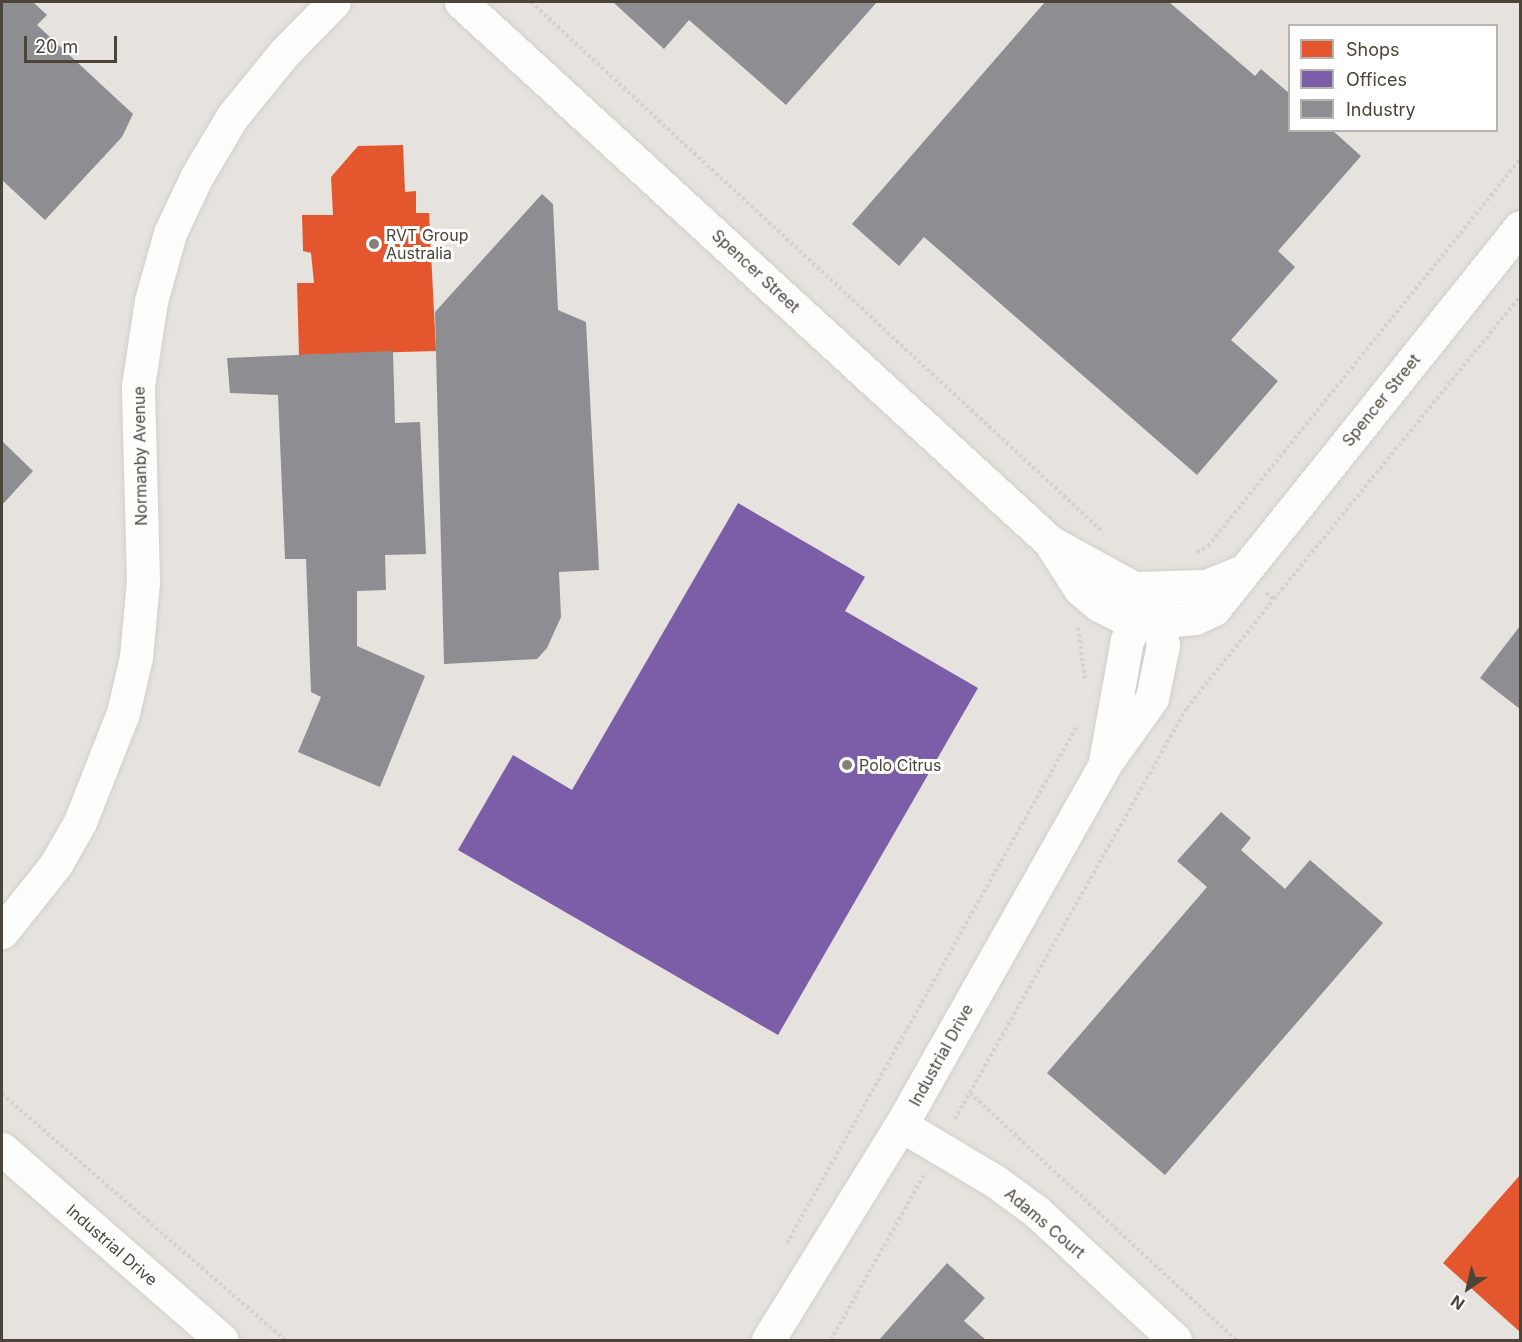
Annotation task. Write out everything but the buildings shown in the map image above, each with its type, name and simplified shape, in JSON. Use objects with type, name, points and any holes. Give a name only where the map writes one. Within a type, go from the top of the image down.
[{"type":"street","name":"Normanby Avenue","points":[[2,932],[56,864],[80,822],[123,713],[136,657],[143,581],[138,386],[151,301],[170,233],[197,176],[232,117],[284,53],[334,2]]},
{"type":"street","name":"Spencer Street","points":[[461,2],[1050,542],[1117,580],[1150,611]]},
{"type":"street","name":"Spencer Street","points":[[1050,542],[1080,589],[1099,605],[1150,611],[1241,572],[1521,227]]},
{"type":"street","name":"Industrial Drive","points":[[768,1341],[901,1125],[1105,764],[1152,698],[1162,657],[1150,611]]},
{"type":"street","name":"Adams Court","points":[[901,1125],[1037,1212],[1175,1341]]},
{"type":"street","name":"Industrial Drive","points":[[2,1149],[222,1341]]},
{"type":"path","points":[[531,2],[1106,534]]},
{"type":"path","points":[[1191,555],[1208,546],[1521,160]]},
{"type":"path","points":[[831,1341],[1187,708],[1521,296]]},
{"type":"path","points":[[1241,572],[1274,599]]},
{"type":"path","points":[[1086,682],[1077,629],[1099,605]]},
{"type":"path","points":[[785,1246],[1078,724]]},
{"type":"path","points":[[970,1093],[1236,1341]]},
{"type":"path","points":[[2,1094],[285,1341]]},
{"type":"shaded area","points":[[2,2],[1520,2],[1520,1340],[2,1340]]},
{"type":"shaded area","points":[[1208,2],[1333,2],[1357,24],[1288,24],[1288,77]]},
{"type":"shaded area","points":[[1347,132],[1465,132],[1410,191]]},
{"type":"place","name":"RVT Group Australia","points":[[374,244]]},
{"type":"place","name":"Polo Citrus","points":[[847,765]]}]
